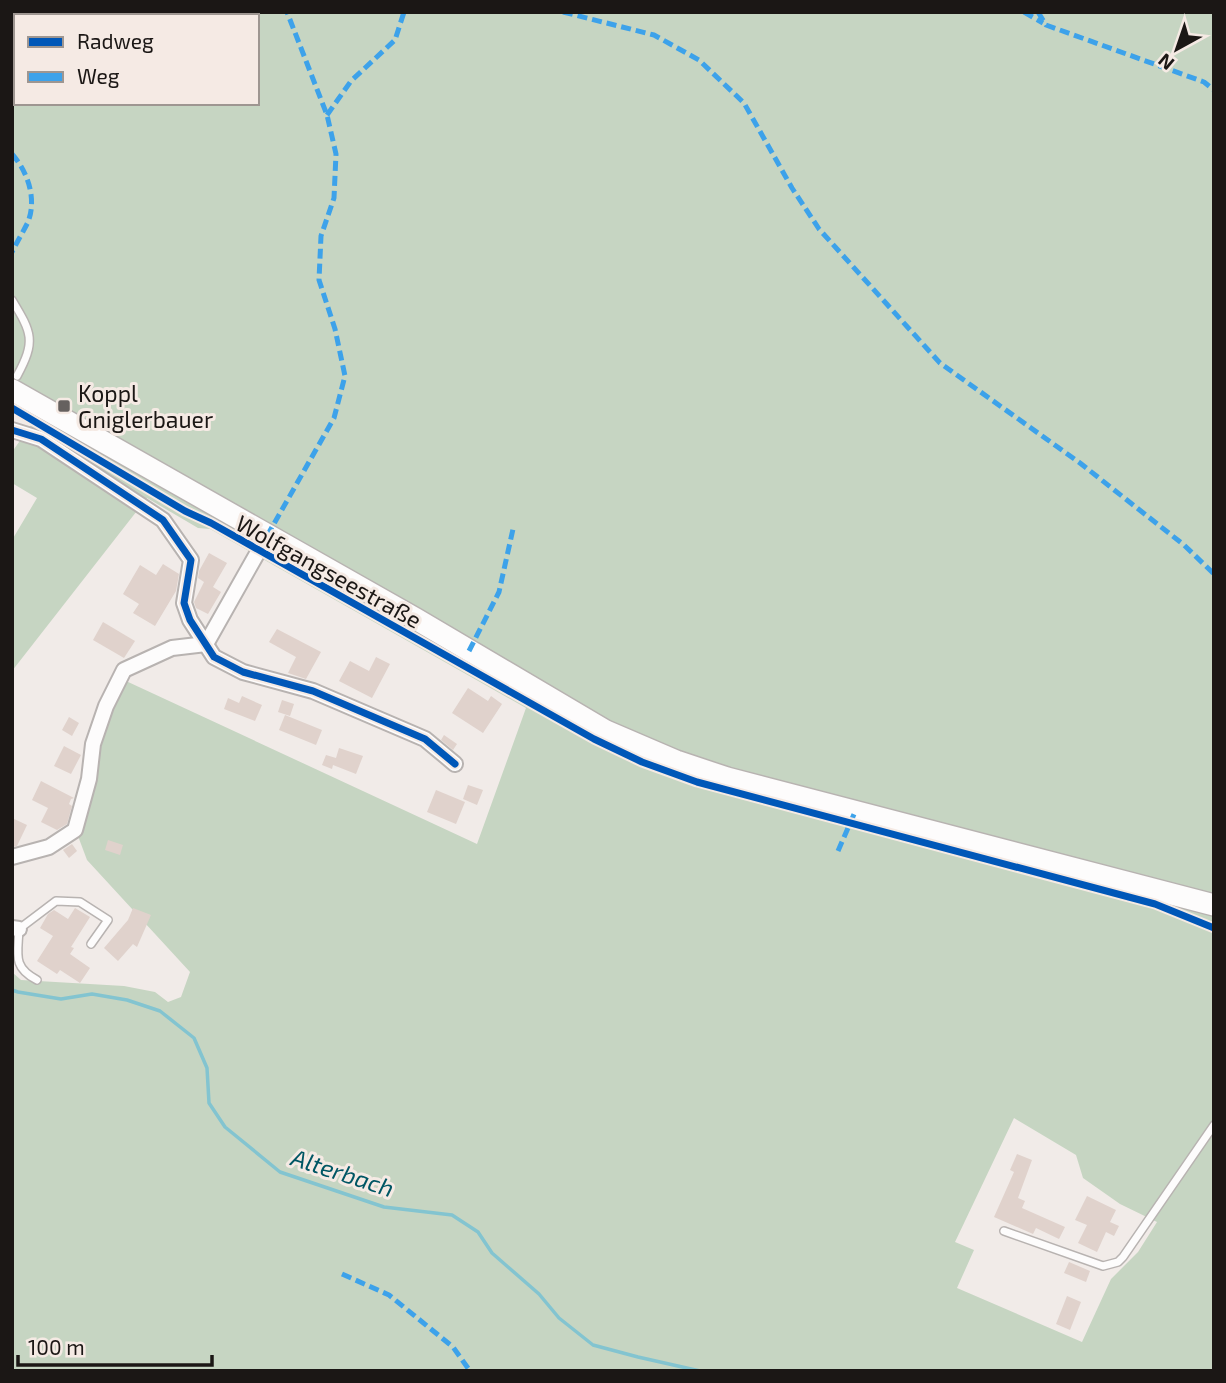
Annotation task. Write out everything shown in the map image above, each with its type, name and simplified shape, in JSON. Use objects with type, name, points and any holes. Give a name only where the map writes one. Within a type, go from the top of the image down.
[{"type":"main road","name":"Wolfgangseestraße","points":[[15,383],[267,536],[416,619],[606,731],[676,761],[727,778],[1214,905]]},
{"type":"street","points":[[12,430],[41,439],[163,520],[191,560],[184,603],[190,620],[215,657],[243,671],[313,691],[425,739],[455,764]]},
{"type":"street","points":[[206,644],[267,536]]},
{"type":"street","points":[[12,857],[49,847],[75,830],[89,779],[93,744],[106,706],[124,670],[172,648],[206,644]]},
{"type":"lane","points":[[12,300],[24,320],[30,340],[27,356],[15,383]]},
{"type":"lane","points":[[37,980],[24,973],[18,962],[15,929],[56,901],[80,902],[108,920],[91,944]]},
{"type":"lane","points":[[1004,1231],[1103,1266],[1118,1262],[1214,1125]]},
{"type":"green space","points":[[12,12],[1214,12],[1214,1371],[12,1371],[12,972],[21,980],[124,986],[155,992],[168,1002],[181,997],[190,972],[87,860],[78,836],[92,795],[100,730],[126,681],[477,844],[526,708],[210,529],[198,528],[147,498],[12,671],[12,540],[37,498],[12,483],[12,452],[31,425],[12,414]],"holes":[[[1014,1118],[1076,1155],[1083,1178],[1120,1204],[1157,1222],[1138,1252],[1111,1279],[1082,1342],[957,1288],[974,1250],[955,1242]]]},
{"type":"building","points":[[209,553],[227,563],[213,587],[221,592],[208,614],[196,608],[194,602],[204,582],[198,578],[199,571]]},
{"type":"building","points":[[163,564],[179,574],[176,591],[155,626],[133,613],[139,604],[123,594],[140,565],[156,575]]},
{"type":"building","points":[[103,622],[135,641],[124,658],[93,640]]},
{"type":"building","points":[[277,629],[321,652],[306,679],[288,673],[296,657],[269,642]]},
{"type":"building","points":[[376,657],[390,664],[372,698],[339,681],[350,661],[369,671]]},
{"type":"building","points":[[468,688],[488,701],[491,696],[502,704],[483,733],[452,713]]},
{"type":"building","points":[[242,696],[262,705],[255,721],[224,709],[228,698],[239,703]]},
{"type":"building","points":[[282,700],[294,704],[290,716],[278,712]]},
{"type":"building","points":[[285,715],[322,730],[316,745],[279,730]]},
{"type":"building","points":[[69,717],[79,723],[72,736],[62,730]]},
{"type":"building","points":[[444,735],[457,744],[453,750],[441,740]]},
{"type":"building","points":[[64,746],[81,755],[71,774],[54,766]]},
{"type":"building","points":[[339,748],[363,756],[356,774],[333,765],[332,769],[322,765],[326,755],[336,758]]},
{"type":"building","points":[[41,781],[74,798],[69,804],[72,806],[67,824],[57,830],[41,822],[48,808],[32,800]]},
{"type":"building","points":[[468,785],[483,790],[477,805],[463,799]]},
{"type":"building","points":[[436,790],[465,802],[456,824],[427,812]]},
{"type":"building","points":[[12,818],[27,825],[17,846],[12,847]]},
{"type":"building","points":[[108,840],[123,845],[120,855],[105,850]]},
{"type":"building","points":[[72,844],[77,851],[69,858],[63,850]]},
{"type":"building","points":[[75,908],[90,917],[71,947],[74,948],[70,954],[90,968],[80,983],[60,970],[57,974],[37,961],[53,936],[40,928],[48,914],[54,910],[68,919]]},
{"type":"building","points":[[133,908],[151,915],[137,947],[133,944],[118,961],[104,948],[128,920]]},
{"type":"building","points":[[1017,1154],[1032,1160],[1018,1198],[1025,1201],[1022,1208],[1065,1227],[1059,1239],[1036,1228],[1033,1234],[994,1217],[1014,1172],[1010,1170]]},
{"type":"building","points":[[1087,1196],[1116,1210],[1110,1222],[1119,1226],[1114,1236],[1106,1232],[1097,1252],[1078,1243],[1087,1225],[1075,1220]]},
{"type":"building","points":[[1069,1262],[1090,1271],[1086,1282],[1064,1273]]},
{"type":"building","points":[[1067,1296],[1081,1302],[1070,1330],[1056,1324]]},
{"type":"waterway","name":"Alterbach","points":[[12,990],[61,999],[92,994],[127,1000],[160,1011],[194,1038],[207,1068],[209,1103],[225,1127],[280,1172],[384,1207],[452,1215],[478,1232],[492,1253],[539,1294],[559,1318],[593,1345],[700,1371]]},
{"type":"marked path","points":[[267,536],[334,418],[345,376],[335,329],[319,280],[321,236],[334,198],[336,154],[327,115],[287,12]]},
{"type":"marked path","points":[[327,115],[351,81],[395,40],[404,12]]},
{"type":"marked path","points":[[563,12],[654,35],[699,60],[744,103],[792,188],[819,229],[940,363],[1080,463],[1184,545],[1214,574]]},
{"type":"marked path","points":[[1024,12],[1043,23]]},
{"type":"marked path","points":[[1038,12],[1046,25],[1204,82],[1214,90]]},
{"type":"marked path","points":[[12,154],[23,169],[32,204],[28,222],[12,252]]},
{"type":"marked path","points":[[469,651],[499,592],[513,529]]},
{"type":"marked path","points":[[838,851],[855,812]]},
{"type":"marked path","points":[[342,1274],[389,1295],[453,1347],[470,1371]]},
{"type":"cycle path","points":[[12,408],[185,511],[211,523],[594,739],[642,762],[697,782],[1155,904],[1214,928]]},
{"type":"cycle path","points":[[12,430],[41,439],[163,520],[191,560],[184,603],[190,620],[214,657],[243,672],[313,691],[425,739],[455,764]]},
{"type":"place","name":"Koppl Gniglerbauer","points":[[64,406]]}]
